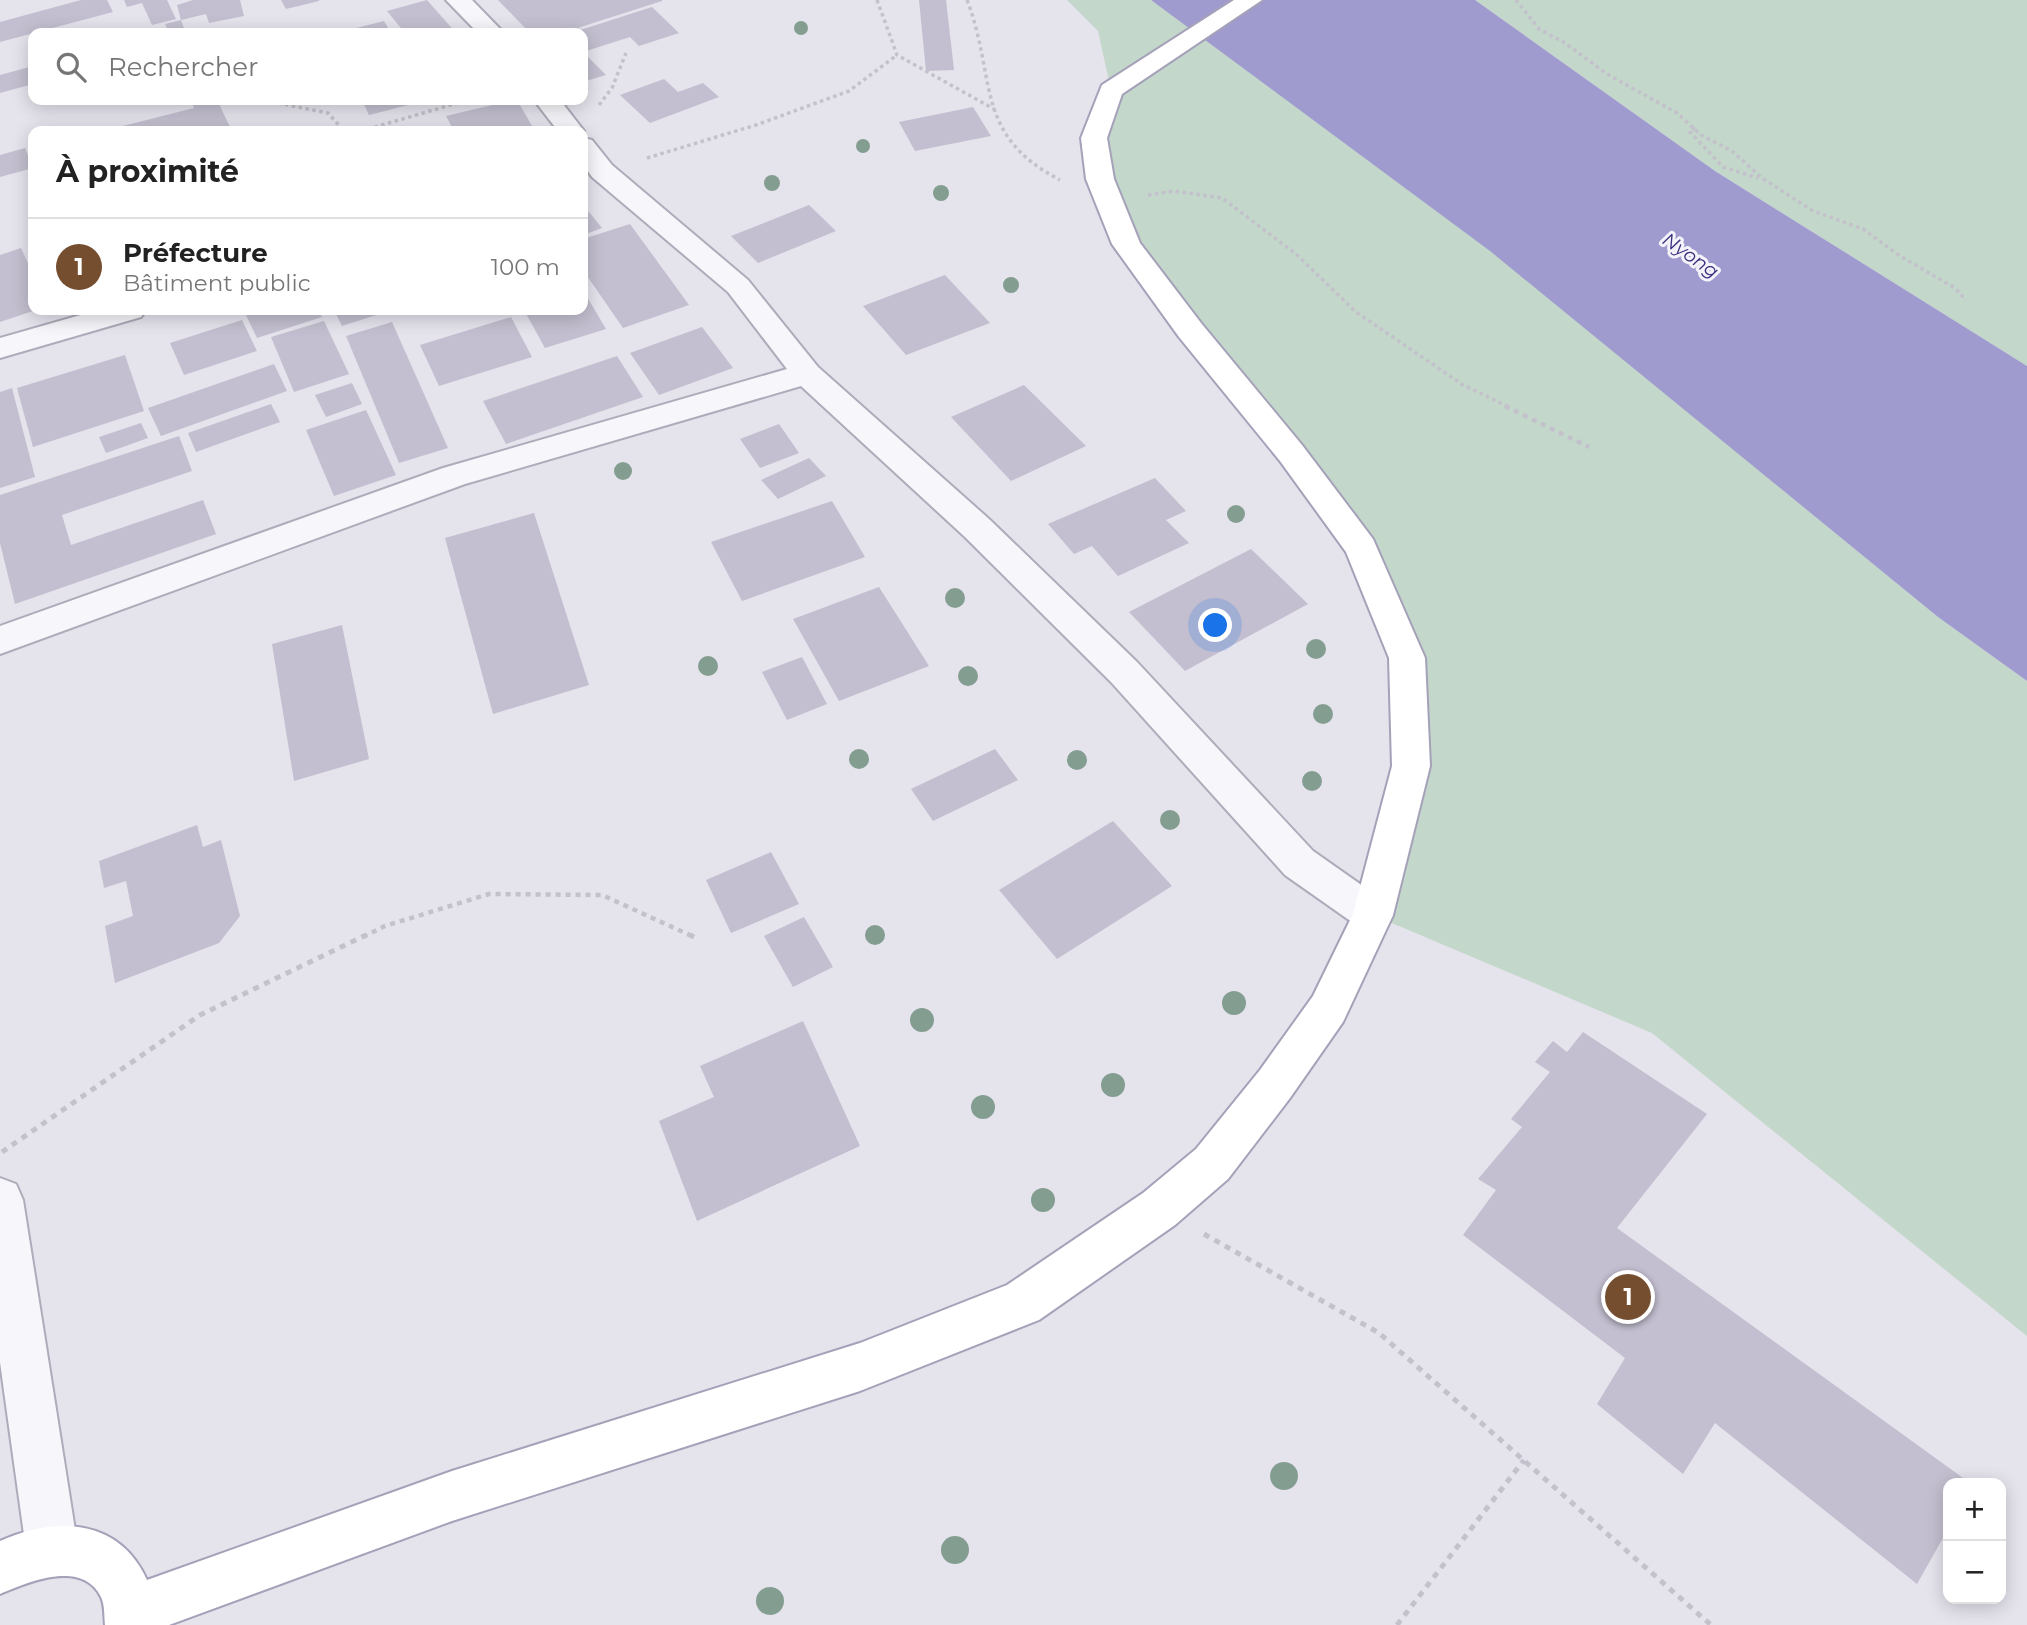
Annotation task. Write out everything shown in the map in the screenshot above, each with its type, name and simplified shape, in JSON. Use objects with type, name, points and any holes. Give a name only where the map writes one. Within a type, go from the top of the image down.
[{"type":"main road","points":[[0,1569],[18,1558],[52,1549],[74,1550],[109,1566],[121,1581],[132,1618],[452,1496],[860,1367],[1022,1303],[1159,1209],[1212,1164],[1275,1084],[1328,1009],[1373,915],[1411,766],[1407,658],[1361,548],[1291,453],[1190,330],[1126,244],[1100,179],[1094,138],[1111,90],[1250,0]]},
{"type":"street","points":[[458,0],[487,28]]},
{"type":"street","points":[[551,105],[567,126]]},
{"type":"street","points":[[589,164],[738,286],[807,374],[976,528],[1124,672],[1299,863],[1373,915]]},
{"type":"street","points":[[0,348],[114,315]]},
{"type":"street","points":[[0,640],[454,475],[807,374]]},
{"type":"street","points":[[0,1200],[52,1549]]},
{"type":"path","points":[[877,0],[898,55],[995,110]]},
{"type":"path","points":[[967,0],[982,40],[995,110],[1014,149],[1057,179],[1109,200],[1174,191],[1222,198],[1296,254],[1356,313],[1463,385],[1589,447]]},
{"type":"path","points":[[1516,0],[1539,29],[1696,128],[1701,135],[1732,151],[1765,180],[1813,211],[1863,229],[1900,256],[1955,288],[1966,300]]},
{"type":"path","points":[[596,110],[612,88],[626,53]]},
{"type":"path","points":[[589,164],[701,143],[849,91],[898,55]]},
{"type":"path","points":[[288,105],[328,113],[340,126]]},
{"type":"path","points":[[378,126],[451,105]]},
{"type":"path","points":[[1696,128],[1689,131],[1723,167],[1765,180]]},
{"type":"path","points":[[0,1154],[200,1015],[385,926],[489,894],[602,895],[694,937]]},
{"type":"path","points":[[1159,1209],[1378,1333],[1711,1625]]},
{"type":"path","points":[[1397,1625],[1524,1460]]},
{"type":"green space","points":[[1067,0],[1151,0],[1157,4],[1491,251],[1938,617],[2027,681],[2027,1336],[1652,1033],[1373,915],[1407,658],[1361,548],[1190,330],[1100,179],[1111,90],[1098,31]]},
{"type":"green space","points":[[1475,0],[2027,0],[2027,366],[1715,171]]},
{"type":"water","name":"Nyong","points":[[1151,0],[1475,0],[1715,171],[2027,366],[2027,681],[1938,617],[1490,251]]},
{"type":"building","points":[[81,0],[107,0],[113,12],[53,28],[28,28],[28,35],[0,42],[0,22]]},
{"type":"building","points":[[124,0],[167,0],[176,19],[152,25],[142,3],[127,7]]},
{"type":"building","points":[[193,0],[240,0],[244,16],[209,23],[206,14],[181,20],[177,5]]},
{"type":"building","points":[[281,0],[319,0],[319,1],[286,9]]},
{"type":"building","points":[[427,0],[452,28],[401,28],[387,11]]},
{"type":"building","points":[[498,0],[662,0],[578,28],[525,28]]},
{"type":"building","points":[[919,0],[946,0],[954,70],[926,71]]},
{"type":"building","points":[[652,7],[679,33],[639,46],[630,37],[588,50],[587,28]]},
{"type":"building","points":[[181,20],[184,28],[167,28],[165,24]]},
{"type":"building","points":[[384,21],[388,28],[357,28]]},
{"type":"building","points":[[588,57],[606,75],[588,80]]},
{"type":"building","points":[[28,67],[28,85],[0,93],[0,75]]},
{"type":"building","points":[[664,79],[678,92],[703,83],[719,97],[650,123],[620,95]]},
{"type":"building","points":[[193,105],[219,105],[230,126],[123,126],[194,108]]},
{"type":"building","points":[[364,105],[408,105],[369,115]]},
{"type":"building","points":[[492,105],[520,105],[532,126],[451,126],[446,116]]},
{"type":"building","points":[[973,107],[991,136],[915,151],[899,122]]},
{"type":"building","points":[[25,148],[28,169],[0,177],[0,155]]},
{"type":"building","points":[[809,205],[836,231],[758,263],[731,236]]},
{"type":"building","points":[[589,212],[602,228],[588,233]]},
{"type":"building","points":[[630,224],[689,305],[623,328],[588,277],[588,237]]},
{"type":"building","points":[[21,248],[28,263],[28,313],[0,322],[0,255]]},
{"type":"building","points":[[945,275],[990,323],[906,355],[863,306]]},
{"type":"building","points":[[588,298],[606,329],[545,348],[527,315],[588,315]]},
{"type":"building","points":[[246,315],[322,317],[257,338]]},
{"type":"building","points":[[336,315],[376,315],[342,326]]},
{"type":"building","points":[[511,317],[532,357],[439,386],[420,345]]},
{"type":"building","points":[[242,320],[257,351],[184,375],[170,343]]},
{"type":"building","points":[[324,321],[349,374],[294,392],[271,337]]},
{"type":"building","points":[[392,322],[448,448],[399,463],[346,336]]},
{"type":"building","points":[[702,327],[733,368],[659,395],[630,353]]},
{"type":"building","points":[[125,355],[144,411],[33,447],[17,388]]},
{"type":"building","points":[[617,356],[643,397],[506,444],[483,401]]},
{"type":"building","points":[[274,364],[287,391],[161,436],[148,408]]},
{"type":"building","points":[[352,383],[362,404],[326,417],[315,395]]},
{"type":"building","points":[[1024,385],[1086,446],[1011,481],[951,417]]},
{"type":"building","points":[[12,388],[35,477],[0,488],[0,392]]},
{"type":"building","points":[[271,404],[280,422],[196,452],[188,433]]},
{"type":"building","points":[[366,410],[396,475],[334,496],[306,430]]},
{"type":"building","points":[[141,423],[148,438],[106,453],[99,437]]},
{"type":"building","points":[[779,424],[799,453],[760,468],[740,439]]},
{"type":"building","points":[[179,436],[192,471],[62,515],[71,545],[203,500],[216,534],[15,604],[0,543],[0,495]]},
{"type":"building","points":[[809,458],[826,476],[778,499],[761,480]]},
{"type":"building","points":[[1155,478],[1186,511],[1166,520],[1189,543],[1118,576],[1092,546],[1074,554],[1048,524]]},
{"type":"building","points":[[832,501],[865,557],[742,601],[711,542]]},
{"type":"building","points":[[534,513],[589,685],[493,714],[445,538]]},
{"type":"building","points":[[1251,549],[1308,604],[1185,671],[1129,612]]},
{"type":"building","points":[[879,587],[929,666],[839,701],[793,619]]},
{"type":"building","points":[[342,625],[369,759],[294,781],[272,644]]},
{"type":"building","points":[[802,657],[827,704],[787,720],[762,672]]},
{"type":"building","points":[[995,749],[1018,780],[933,821],[911,789]]},
{"type":"building","points":[[1113,821],[1172,886],[1057,959],[999,890]]},
{"type":"building","points":[[197,825],[203,847],[221,840],[240,916],[219,943],[115,983],[105,926],[133,916],[126,881],[104,888],[99,861]]},
{"type":"building","points":[[771,852],[799,904],[731,933],[706,880]]},
{"type":"building","points":[[804,917],[833,967],[793,987],[764,936]]},
{"type":"building","points":[[803,1021],[860,1146],[697,1221],[659,1121],[714,1097],[700,1066]]},
{"type":"building","points":[[1583,1032],[1707,1114],[1617,1228],[1963,1478],[1943,1478],[1943,1538],[1917,1584],[1715,1423],[1683,1474],[1597,1404],[1625,1358],[1463,1235],[1496,1190],[1478,1179],[1522,1127],[1511,1119],[1550,1072],[1535,1062],[1553,1041],[1567,1052]]},
{"type":"place","name":"Préfecture","points":[[1628,1297]]}]
